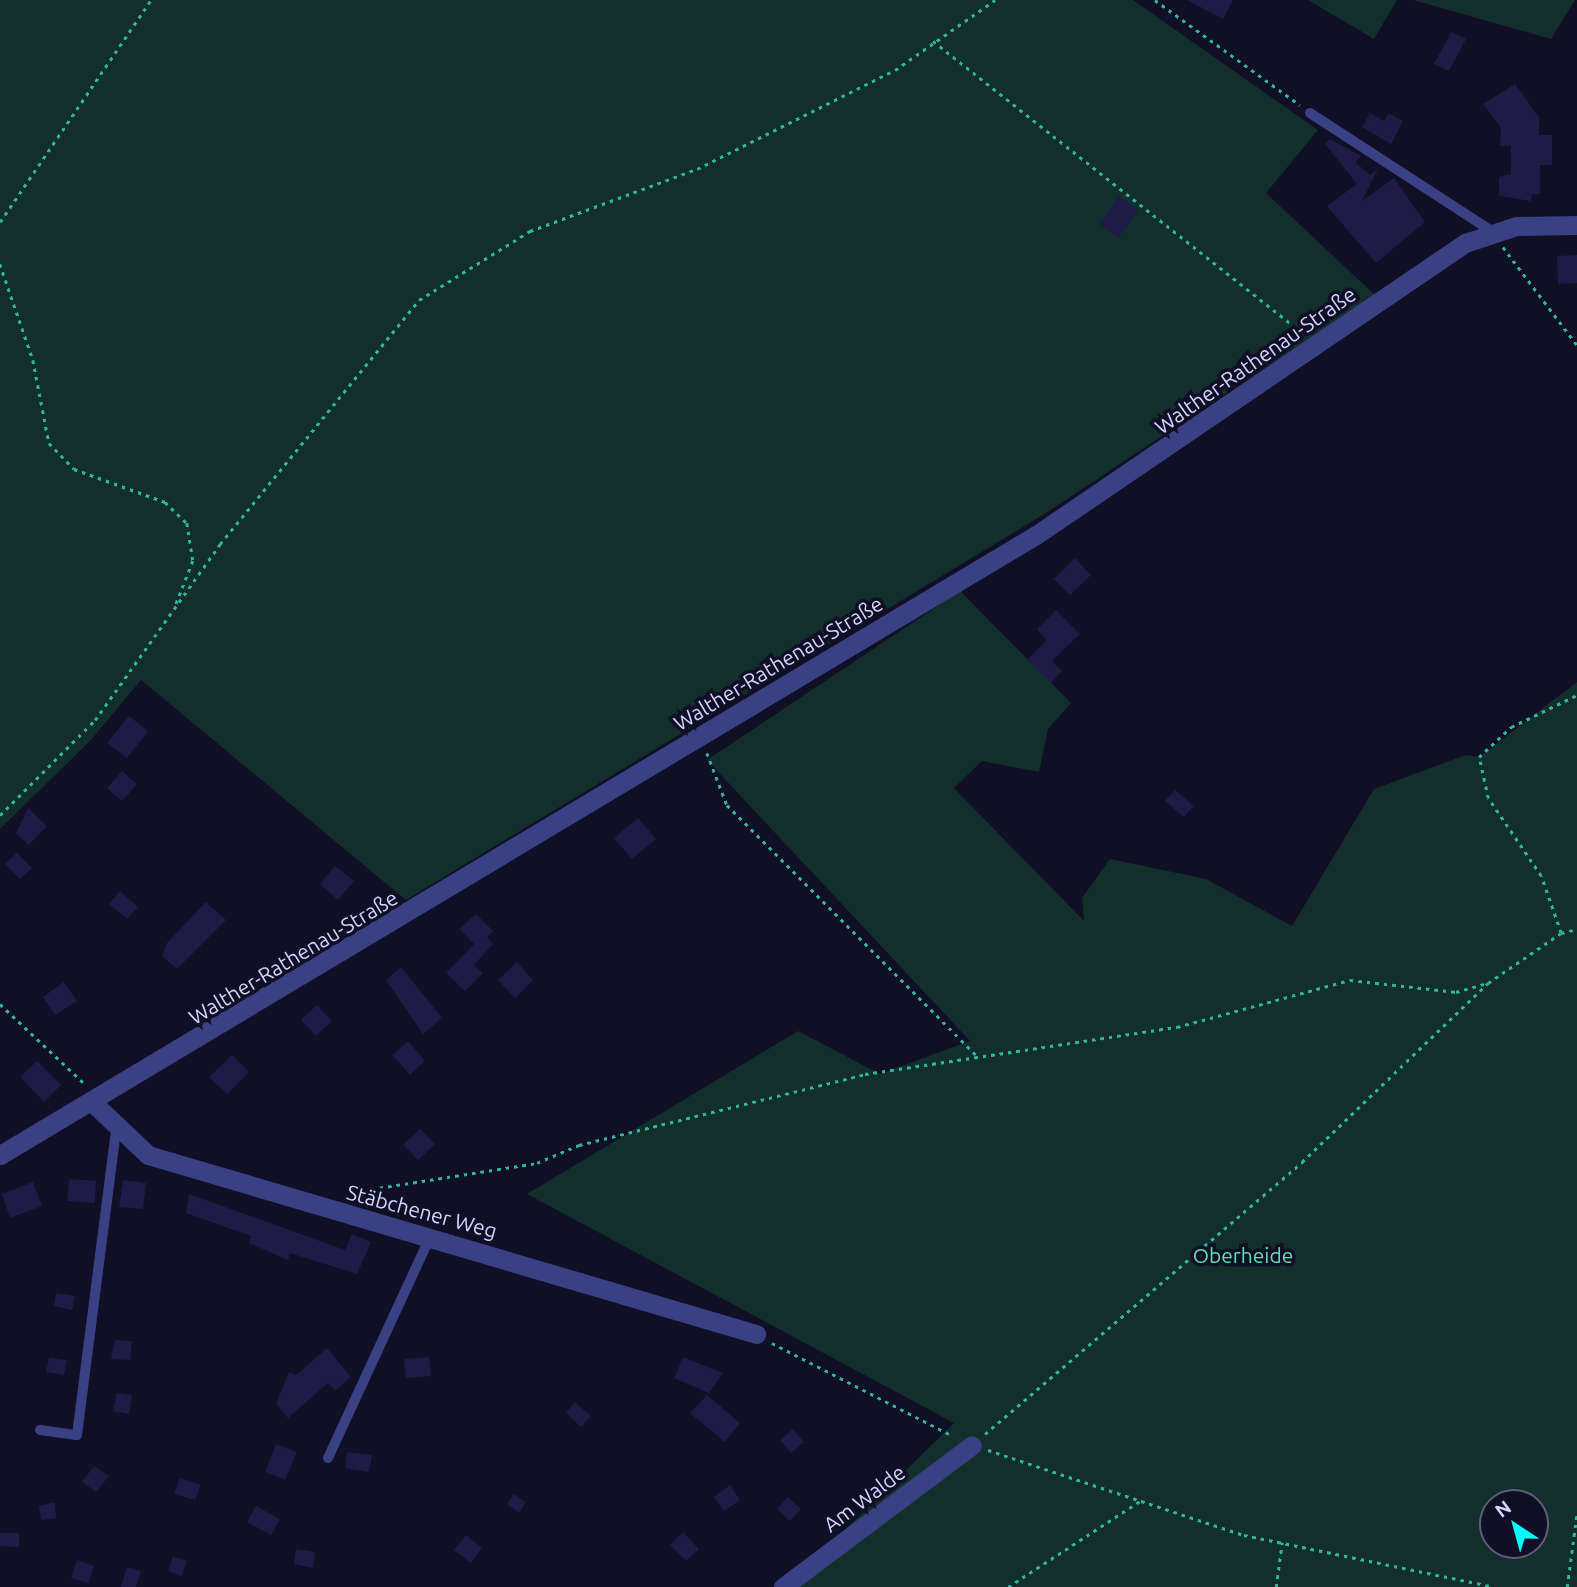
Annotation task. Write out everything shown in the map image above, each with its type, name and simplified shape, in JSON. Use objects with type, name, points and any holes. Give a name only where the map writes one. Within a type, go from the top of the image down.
[{"type":"street","name":"Walther-Rathenau-Straße","points":[[0,1155],[96,1101],[1035,535],[1436,260],[1492,231],[1577,225]]},
{"type":"street","name":"Stäbchener Weg","points":[[96,1101],[116,1131],[148,1155],[429,1240],[492,1252],[757,1334]]},
{"type":"street","name":"Am Walde","points":[[783,1587],[972,1445]]},
{"type":"lane","points":[[1310,113],[1492,231]]},
{"type":"lane","points":[[40,1430],[77,1436],[116,1131]]},
{"type":"lane","points":[[328,1458],[429,1240]]},
{"type":"path","points":[[0,222],[151,0]]},
{"type":"path","points":[[0,815],[59,759],[131,674],[352,375],[419,300],[530,230],[697,169],[895,70],[933,40],[995,0]]},
{"type":"path","points":[[1155,0],[1310,113]]},
{"type":"path","points":[[933,40],[1317,344]]},
{"type":"path","points":[[1492,231],[1577,345]]},
{"type":"path","points":[[0,264],[33,360],[49,443],[74,469],[165,502],[187,523],[193,561],[173,614]]},
{"type":"path","points":[[1561,933],[1541,876],[1488,798],[1479,757],[1491,740],[1577,695]]},
{"type":"path","points":[[697,738],[727,805],[976,1055]]},
{"type":"path","points":[[972,1445],[1303,1162],[1488,984],[1561,933],[1577,929]]},
{"type":"path","points":[[342,1194],[537,1163],[579,1145],[865,1074],[976,1055],[1177,1027],[1350,980],[1456,992],[1488,984]]},
{"type":"path","points":[[0,1004],[96,1101]]},
{"type":"path","points":[[757,1334],[972,1445],[1141,1501],[1282,1542],[1494,1587]]},
{"type":"path","points":[[1008,1587],[1141,1501]]},
{"type":"path","points":[[1567,1587],[1577,1512]]},
{"type":"path","points":[[1276,1587],[1282,1542]]},
{"type":"green space","points":[[0,0],[1133,0],[1318,130],[1266,193],[1375,295],[1046,513],[406,900],[141,680],[91,740],[0,829]]},
{"type":"green space","points":[[1308,0],[1397,0],[1374,39]]},
{"type":"green space","points":[[1413,0],[1575,0],[1551,39]]},
{"type":"green space","name":"Oberheide","points":[[960,591],[1071,703],[1048,729],[1039,772],[982,761],[954,788],[1084,921],[1082,898],[1110,859],[1206,879],[1292,926],[1374,789],[1466,755],[1479,757],[1577,682],[1577,1587],[787,1587],[954,1423],[527,1194],[798,1031],[880,1074],[970,1041],[707,760]]},
{"type":"building","points":[[1187,0],[1233,0],[1223,19]]},
{"type":"building","points":[[1451,32],[1466,39],[1449,71],[1434,64]]},
{"type":"building","points":[[1515,84],[1539,117],[1539,135],[1552,135],[1552,165],[1540,165],[1540,194],[1532,194],[1531,201],[1499,196],[1499,177],[1511,174],[1511,146],[1500,146],[1501,128],[1483,104]]},
{"type":"building","points":[[1370,113],[1384,121],[1389,113],[1403,121],[1391,144],[1362,127]]},
{"type":"building","points":[[1330,139],[1361,156],[1355,162],[1370,175],[1378,169],[1362,201],[1394,178],[1425,222],[1376,263],[1327,206],[1357,184],[1325,144]]},
{"type":"building","points":[[1119,196],[1139,210],[1118,238],[1099,224]]},
{"type":"building","points":[[1577,255],[1577,283],[1558,284],[1557,256]]},
{"type":"building","points":[[1075,558],[1091,575],[1070,595],[1054,579]]},
{"type":"building","points":[[1056,610],[1080,634],[1052,661],[1062,671],[1051,683],[1027,660],[1047,640],[1037,629]]},
{"type":"building","points":[[129,716],[148,731],[127,758],[107,743]]},
{"type":"building","points":[[122,771],[137,784],[122,801],[107,788]]},
{"type":"building","points":[[1175,790],[1194,806],[1184,817],[1165,801]]},
{"type":"building","points":[[28,808],[47,826],[29,845],[16,833]]},
{"type":"building","points":[[638,818],[656,839],[632,859],[614,838]]},
{"type":"building","points":[[17,853],[32,868],[20,879],[5,864]]},
{"type":"building","points":[[335,866],[354,881],[338,900],[320,884]]},
{"type":"building","points":[[120,891],[138,907],[127,919],[109,904]]},
{"type":"building","points":[[206,902],[226,920],[177,969],[162,956],[167,943]]},
{"type":"building","points":[[476,914],[493,931],[487,937],[493,944],[474,965],[483,973],[465,991],[446,973],[474,944],[459,929]]},
{"type":"building","points":[[517,962],[533,980],[515,998],[498,980]]},
{"type":"building","points":[[401,967],[442,1018],[423,1034],[386,980]]},
{"type":"building","points":[[64,982],[77,1001],[55,1015],[43,997]]},
{"type":"building","points":[[317,1005],[332,1021],[316,1036],[301,1020]]},
{"type":"building","points":[[408,1041],[425,1061],[410,1075],[392,1055]]},
{"type":"building","points":[[232,1055],[249,1072],[227,1094],[209,1077]]},
{"type":"building","points":[[37,1061],[61,1085],[44,1102],[20,1077]]},
{"type":"building","points":[[420,1129],[435,1144],[418,1160],[403,1145]]},
{"type":"building","points":[[69,1179],[96,1181],[95,1203],[67,1201]]},
{"type":"building","points":[[123,1180],[146,1183],[143,1209],[119,1207]]},
{"type":"building","points":[[33,1182],[42,1206],[10,1218],[2,1194]]},
{"type":"building","points":[[189,1194],[345,1250],[352,1234],[371,1242],[357,1274],[290,1253],[288,1260],[249,1243],[251,1236],[186,1213]]},
{"type":"building","points":[[56,1293],[75,1296],[72,1310],[54,1306]]},
{"type":"building","points":[[115,1340],[132,1341],[130,1360],[111,1359]]},
{"type":"building","points":[[327,1348],[351,1377],[335,1391],[328,1383],[288,1418],[276,1404],[289,1372],[296,1375]]},
{"type":"building","points":[[429,1357],[431,1376],[406,1378],[404,1359]]},
{"type":"building","points":[[683,1357],[723,1373],[709,1393],[674,1378]]},
{"type":"building","points":[[49,1358],[67,1360],[64,1375],[46,1372]]},
{"type":"building","points":[[117,1393],[132,1395],[129,1414],[113,1411]]},
{"type":"building","points":[[707,1395],[740,1423],[725,1442],[690,1413]]},
{"type":"building","points":[[575,1402],[591,1416],[581,1427],[566,1413]]},
{"type":"building","points":[[793,1429],[804,1442],[791,1453],[780,1440]]},
{"type":"building","points":[[276,1444],[297,1452],[285,1480],[265,1472]]},
{"type":"building","points":[[347,1452],[372,1455],[369,1472],[345,1468]]},
{"type":"building","points":[[94,1466],[109,1476],[96,1492],[82,1482]]},
{"type":"building","points":[[180,1478],[201,1485],[195,1500],[174,1494]]},
{"type":"building","points":[[730,1485],[740,1500],[724,1511],[714,1497]]},
{"type":"building","points":[[514,1494],[526,1502],[519,1513],[507,1504]]},
{"type":"building","points":[[788,1497],[801,1509],[790,1521],[777,1509]]},
{"type":"building","points":[[55,1502],[56,1518],[41,1520],[39,1506]]},
{"type":"building","points":[[256,1506],[280,1519],[271,1535],[247,1522]]},
{"type":"building","points":[[683,1532],[699,1549],[686,1561],[670,1545]]},
{"type":"building","points":[[0,1533],[19,1533],[19,1547],[0,1546]]},
{"type":"building","points":[[466,1535],[482,1548],[471,1563],[454,1550]]},
{"type":"building","points":[[296,1549],[315,1552],[313,1568],[294,1564]]},
{"type":"building","points":[[173,1556],[187,1561],[182,1576],[168,1571]]},
{"type":"building","points":[[77,1560],[94,1566],[89,1583],[71,1578]]},
{"type":"building","points":[[127,1567],[141,1571],[136,1587],[121,1587]]}]
